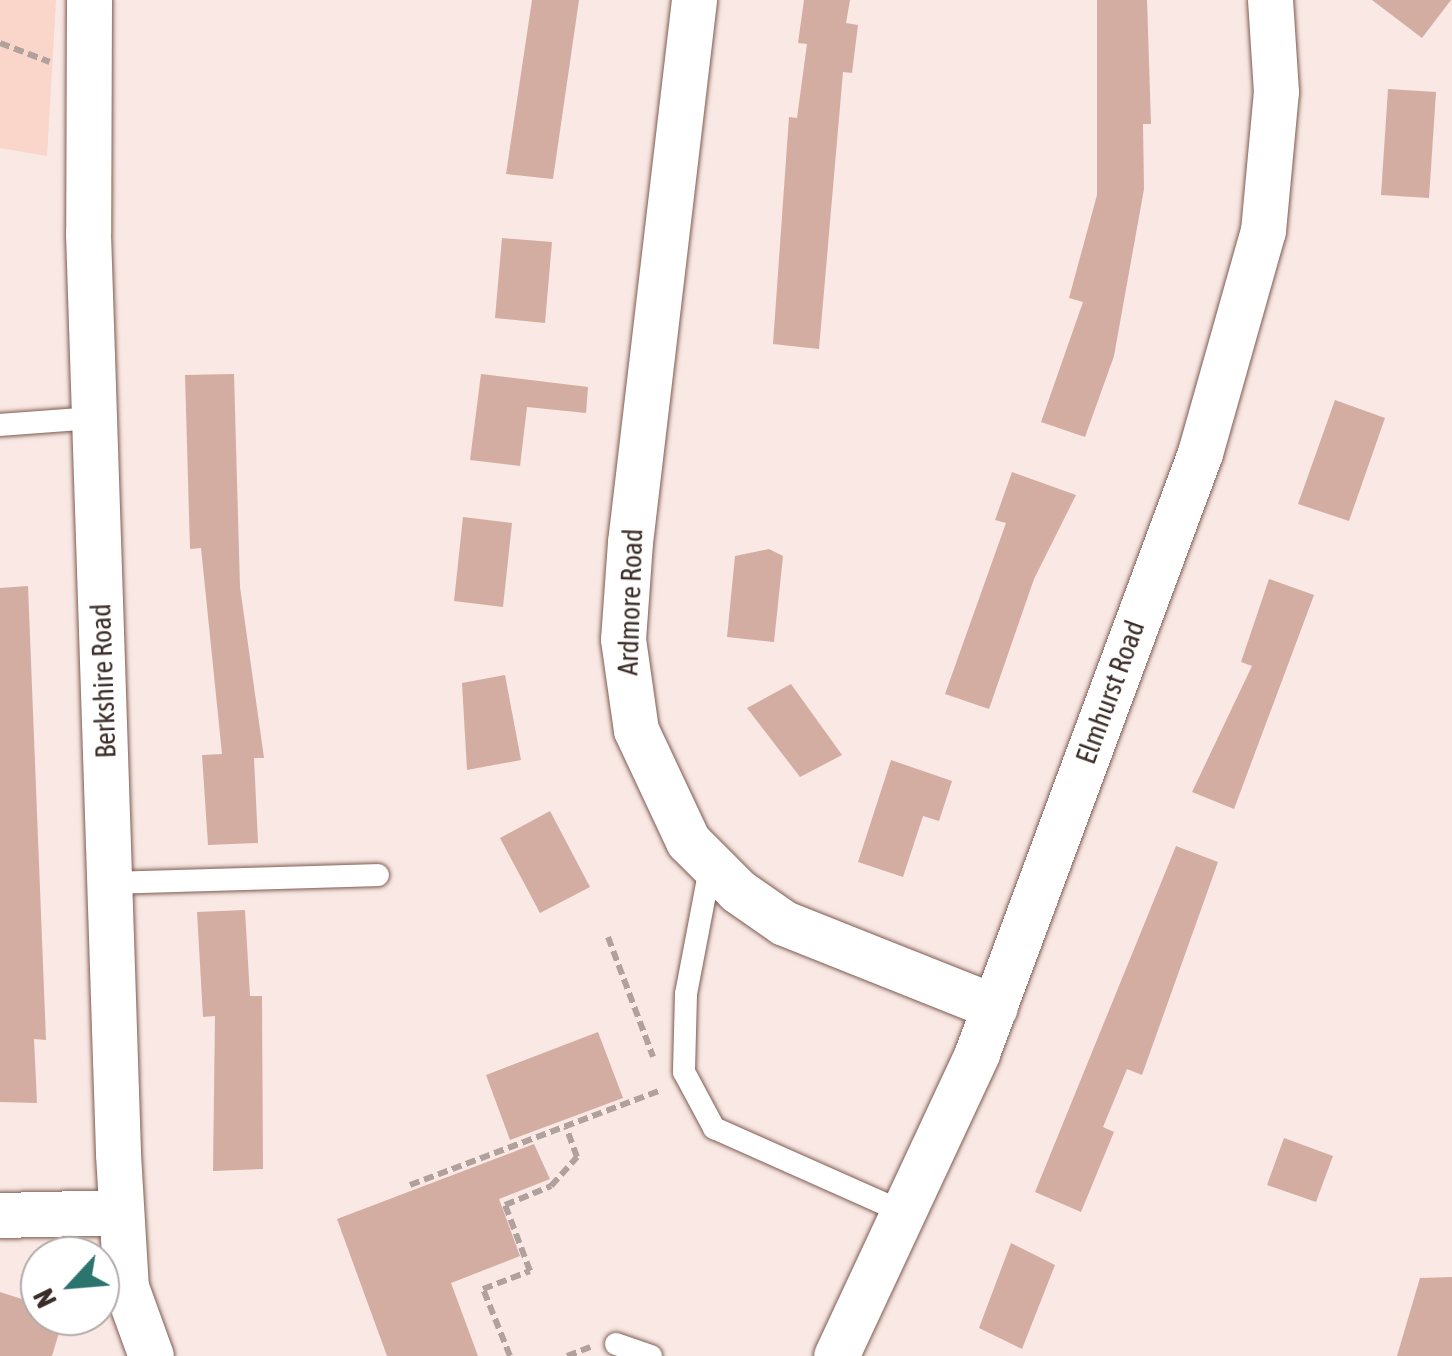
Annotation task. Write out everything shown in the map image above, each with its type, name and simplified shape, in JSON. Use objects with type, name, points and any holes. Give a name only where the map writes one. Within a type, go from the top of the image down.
[{"type":"street","name":"Berkshire Road","points":[[90,0],[94,418],[121,1212],[126,1287],[151,1356]]},
{"type":"street","name":"Ardmore Road","points":[[694,0],[622,639],[628,700],[657,788],[710,868],[784,923],[995,1007]]},
{"type":"street","name":"Elmhurst Road","points":[[836,1356],[995,1007],[1200,452],[1254,276],[1274,139],[1270,0]]},
{"type":"street","points":[[0,1215],[121,1212]]},
{"type":"lane","points":[[0,425],[94,418]]},
{"type":"lane","points":[[710,868],[686,994],[684,1072],[714,1128],[903,1212]]},
{"type":"lane","points":[[111,882],[378,874]]},
{"type":"lane","points":[[616,1344],[651,1356]]},
{"type":"path","points":[[0,43],[52,63]]},
{"type":"path","points":[[410,1185],[664,1089],[608,936]]},
{"type":"path","points":[[510,1356],[483,1289],[530,1271],[505,1204],[551,1186],[577,1157],[566,1127]]},
{"type":"shaded area","points":[[0,0],[56,0],[47,156],[0,148]]},
{"type":"building","points":[[532,0],[579,0],[553,179],[506,174]]},
{"type":"building","points":[[804,0],[850,0],[846,23],[858,25],[852,73],[843,72],[819,349],[773,344],[789,117],[797,118],[807,44],[798,43]]},
{"type":"building","points":[[1097,0],[1147,0],[1151,124],[1143,124],[1144,189],[1114,356],[1085,437],[1041,422],[1083,302],[1069,298],[1097,195]]},
{"type":"building","points":[[1372,0],[1451,0],[1422,38]]},
{"type":"building","points":[[1388,89],[1436,92],[1429,198],[1381,195]]},
{"type":"building","points":[[502,238],[552,242],[545,323],[495,318]]},
{"type":"building","points":[[234,374],[240,587],[264,758],[254,758],[258,843],[208,845],[202,755],[222,754],[201,548],[190,549],[185,375]]},
{"type":"building","points":[[481,374],[588,387],[586,413],[527,407],[520,466],[470,460]]},
{"type":"building","points":[[1335,400],[1385,418],[1349,521],[1298,504]]},
{"type":"building","points":[[1012,472],[1076,495],[1034,579],[989,709],[945,694],[1006,523],[995,520]]},
{"type":"building","points":[[463,517],[512,523],[503,607],[454,601]]},
{"type":"building","points":[[769,549],[783,556],[774,642],[727,637],[735,556]]},
{"type":"building","points":[[1269,579],[1314,595],[1234,809],[1192,792],[1252,666],[1241,662]]},
{"type":"building","points":[[28,586],[46,1040],[34,1039],[37,1103],[0,1102],[0,588]]},
{"type":"building","points":[[505,675],[521,760],[467,770],[462,683]]},
{"type":"building","points":[[791,684],[842,755],[800,777],[747,708]]},
{"type":"building","points":[[891,760],[952,781],[939,821],[923,816],[903,877],[858,862]]},
{"type":"building","points":[[550,811],[590,887],[540,913],[500,838]]},
{"type":"building","points":[[1176,846],[1218,862],[1142,1075],[1127,1069],[1103,1127],[1114,1132],[1081,1212],[1035,1192]]},
{"type":"building","points":[[245,910],[250,996],[262,996],[263,1169],[213,1171],[215,1016],[203,1017],[197,912]]},
{"type":"building","points":[[598,1032],[623,1098],[510,1140],[486,1075]]},
{"type":"building","points":[[1284,1138],[1333,1156],[1316,1202],[1267,1185]]},
{"type":"building","points":[[534,1144],[550,1179],[499,1199],[520,1256],[451,1283],[478,1356],[387,1356],[337,1219]]},
{"type":"building","points":[[1011,1243],[1055,1265],[1022,1349],[979,1328]]},
{"type":"building","points":[[1452,1277],[1452,1356],[1397,1356],[1420,1278]]},
{"type":"building","points":[[0,1292],[20,1298],[20,1336],[58,1336],[52,1356],[0,1356]]}]
